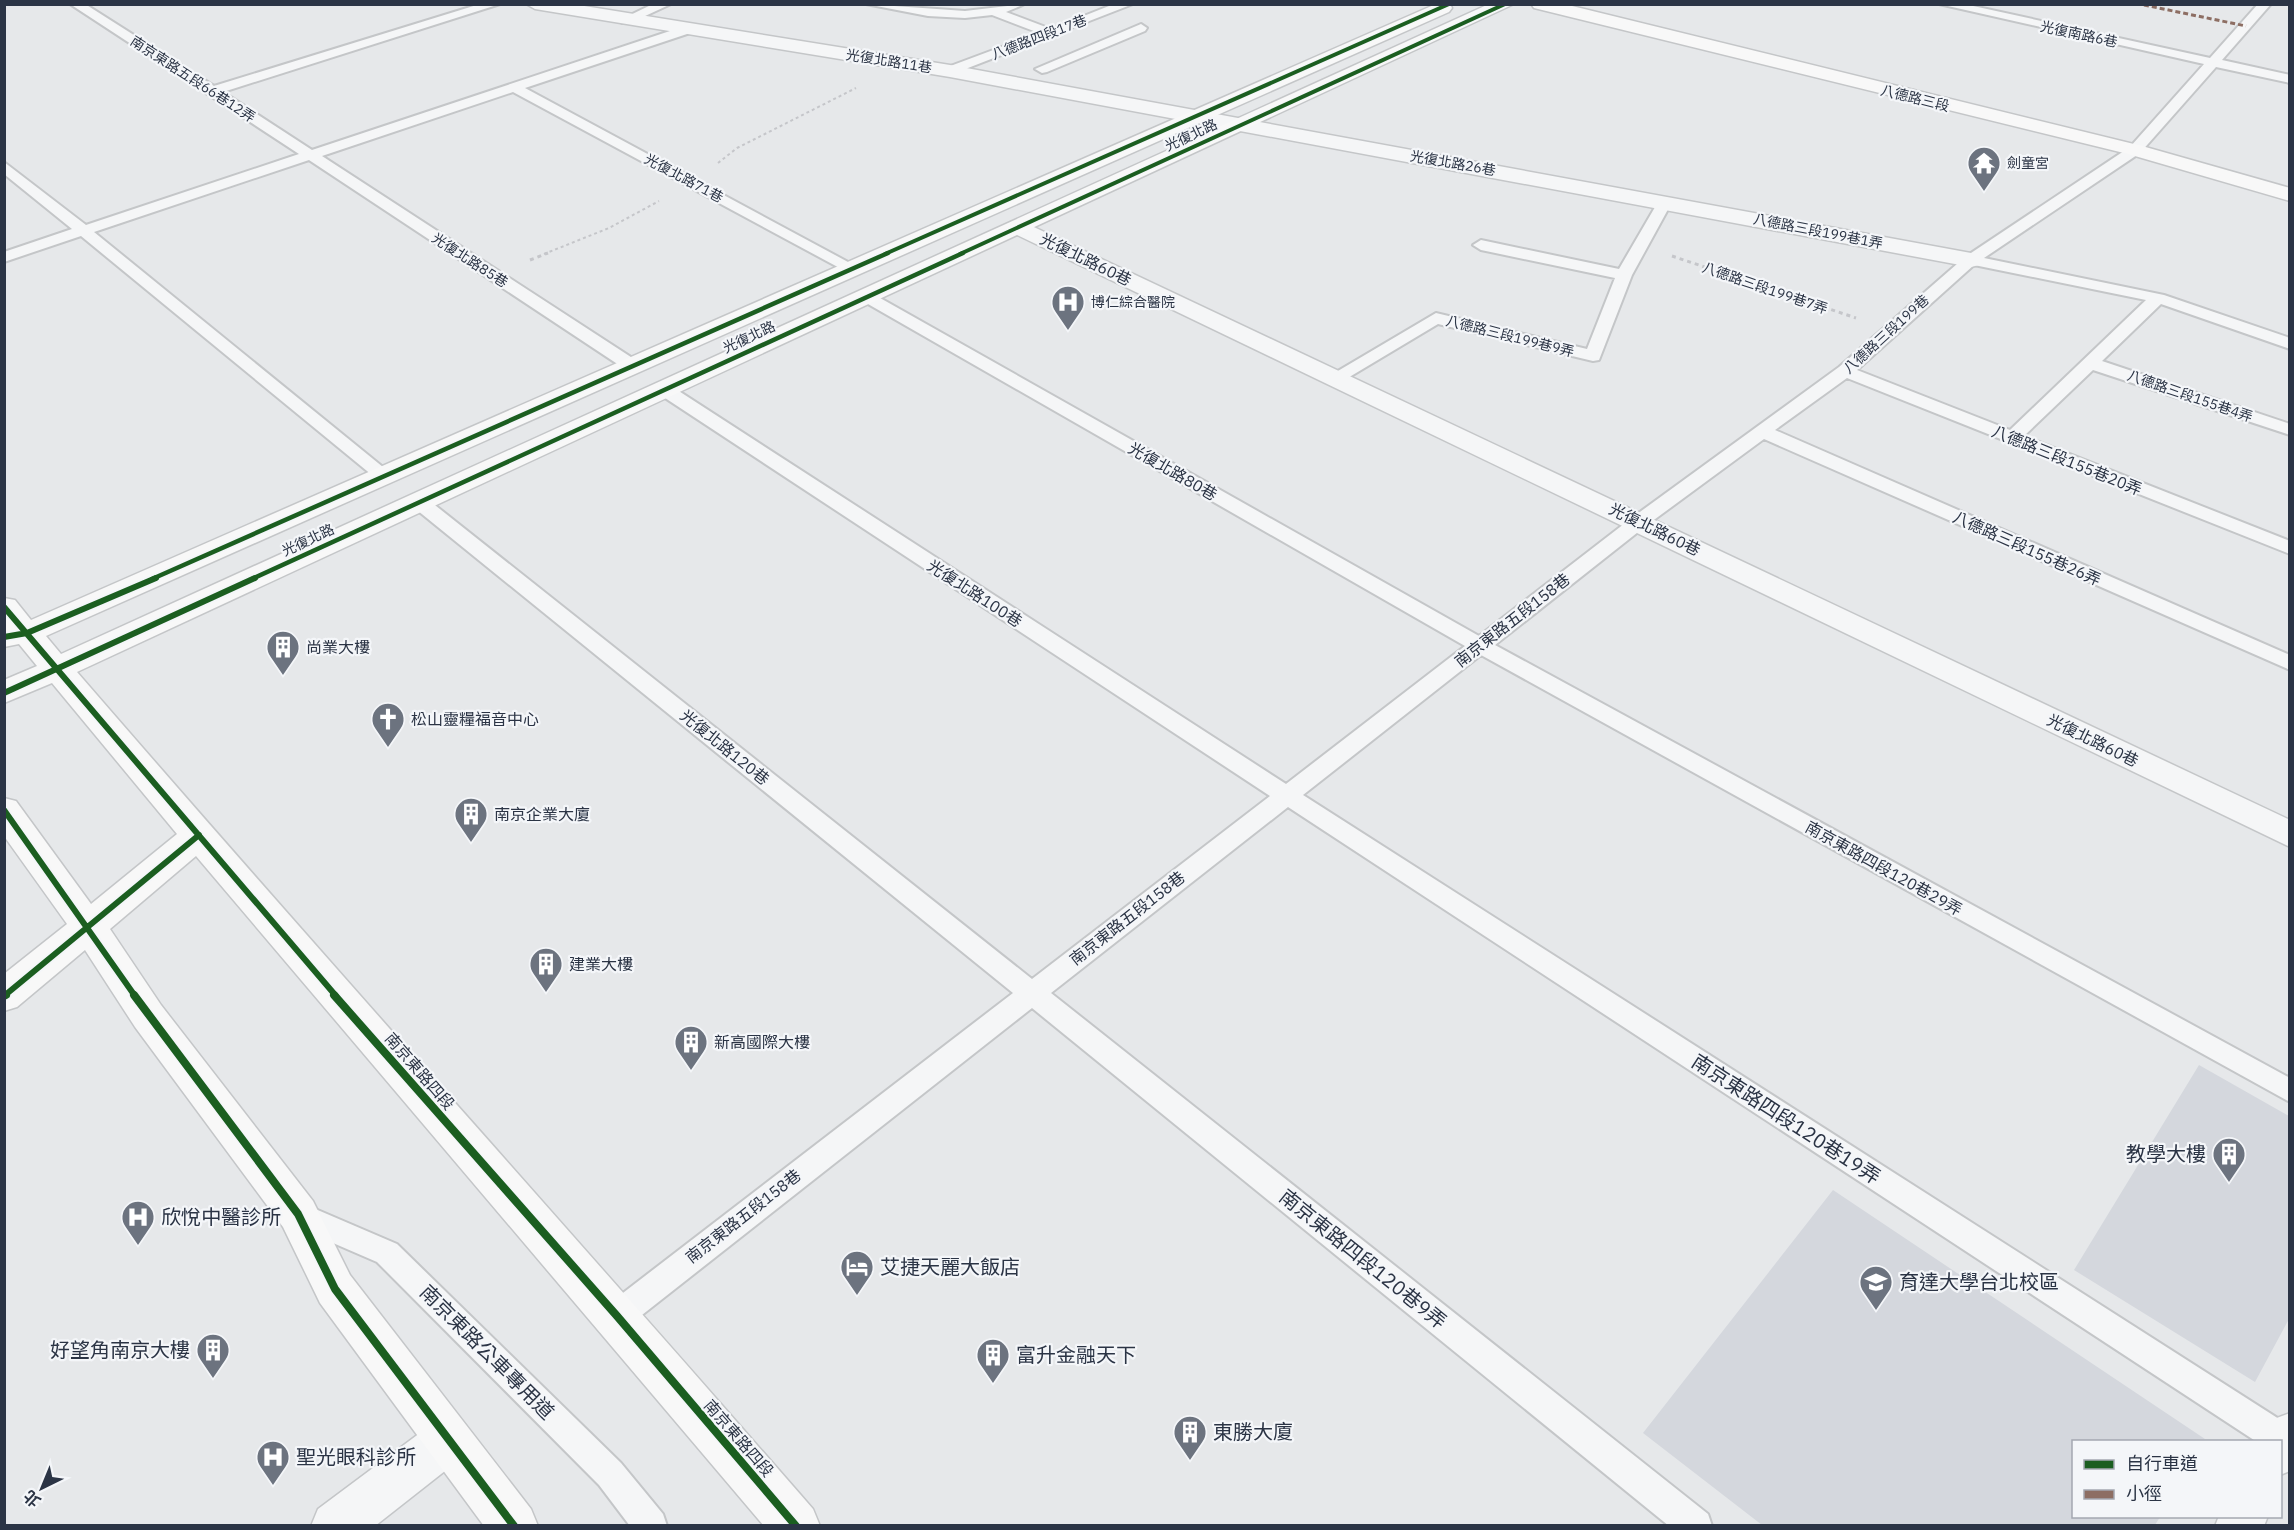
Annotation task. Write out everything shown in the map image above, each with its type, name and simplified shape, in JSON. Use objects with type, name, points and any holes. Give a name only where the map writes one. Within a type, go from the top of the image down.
[{"type":"main road","name":"光復北路","points":[[16,634],[385,476],[1449,4]]},
{"type":"main road","name":"光復北路","points":[[4,693],[1504,4]]},
{"type":"main road","name":"八德路三段","points":[[1540,4],[2135,150],[2289,195]]},
{"type":"main road","name":"南京東路四段","points":[[4,607],[16,634],[57,669],[796,1526]]},
{"type":"main road","points":[[4,810],[88,926],[148,1016],[298,1214],[335,1289],[514,1526]]},
{"type":"main road","points":[[4,996],[199,835]]},
{"type":"street","name":"光復北路11巷","points":[[535,4],[950,71],[1241,125]]},
{"type":"street","name":"光復北路26巷","points":[[1241,125],[1665,202]]},
{"type":"street","name":"八德路三段199巷1弄","points":[[1665,202],[1971,260]]},
{"type":"street","name":"光復北路60巷","points":[[1019,227],[1640,522],[2289,835]]},
{"type":"street","points":[[335,1526],[448,1440]]},
{"type":"lane","name":"南京東路五段66巷12弄","points":[[76,4],[308,156]]},
{"type":"lane","points":[[212,91],[494,4]]},
{"type":"lane","points":[[626,20],[665,4]]},
{"type":"lane","points":[[872,4],[944,14],[998,12],[1019,4]]},
{"type":"lane","points":[[972,4],[998,12],[1082,53]]},
{"type":"lane","name":"八德路四段17巷","points":[[950,71],[1127,4]]},
{"type":"lane","name":"光復南路6巷","points":[[1945,4],[2289,79]]},
{"type":"lane","name":"八德路三段199巷","points":[[1640,522],[1845,371],[1971,260],[2135,150],[2265,4]]},
{"type":"lane","points":[[1042,69],[1141,28]]},
{"type":"lane","points":[[4,257],[686,30]]},
{"type":"lane","name":"光復北路71巷","points":[[515,88],[853,269]]},
{"type":"lane","name":"光復北路85巷","points":[[308,156],[631,365]]},
{"type":"lane","points":[[4,166],[385,476]]},
{"type":"lane","points":[[1481,245],[1624,275],[1665,202]]},
{"type":"lane","points":[[1971,260],[2158,298],[2289,344]]},
{"type":"lane","name":"八德路三段199巷9弄","points":[[1335,378],[1436,318],[1593,356],[1624,275]]},
{"type":"lane","name":"光復北路80巷","points":[[867,297],[1479,645]]},
{"type":"lane","points":[[2012,438],[2158,298]]},
{"type":"lane","name":"八德路三段155巷4弄","points":[[2090,363],[2289,430]]},
{"type":"lane","name":"八德路三段155巷20弄","points":[[1845,371],[2289,548]]},
{"type":"lane","name":"光復北路100巷","points":[[665,390],[1286,795]]},
{"type":"lane","name":"八德路三段155巷26弄","points":[[1764,432],[2289,663]]},
{"type":"lane","name":"光復北路120巷","points":[[419,502],[1031,992]]},
{"type":"lane","name":"南京東路五段158巷","points":[[616,1316],[1640,522]]},
{"type":"lane","name":"南京東路四段120巷29弄","points":[[1479,645],[2289,1091]]},
{"type":"lane","name":"南京東路四段120巷19弄","points":[[1286,795],[2280,1440]]},
{"type":"lane","name":"南京東路四段120巷9弄","points":[[1031,992],[1696,1526]]},
{"type":"lane","name":"南京東路公車專用道","points":[[298,1214],[387,1253],[610,1474],[651,1526]]},
{"type":"shaded area","name":"育達大學台北校區","points":[[2199,1065],[2289,1116],[2289,1319],[2255,1382],[2074,1270]]},
{"type":"shaded area","name":"育達大學台北校區","points":[[1833,1190],[2205,1439],[2072,1440],[2072,1518],[2159,1518],[2155,1525],[1762,1525],[1643,1433]]},
{"type":"marked path","points":[[2144,5],[2246,26]]},
{"type":"cycle path","points":[[4,637],[27,633],[130,589],[1449,4]]},
{"type":"cycle path","points":[[4,693],[1505,4]]},
{"type":"cycle path","points":[[4,607],[319,977],[617,1316],[796,1526]]},
{"type":"cycle path","points":[[4,810],[88,926],[148,1016],[298,1214],[335,1289],[514,1526]]},
{"type":"cycle path","points":[[4,996],[199,835]]},
{"type":"place","name":"劍童宮","points":[[1984,192]]},
{"type":"place","name":"博仁綜合醫院","points":[[1068,331]]},
{"type":"place","name":"尚業大樓","points":[[283,676]]},
{"type":"place","name":"松山靈糧福音中心","points":[[388,748]]},
{"type":"place","name":"南京企業大廈","points":[[471,843]]},
{"type":"place","name":"建業大樓","points":[[546,993]]},
{"type":"place","name":"新高國際大樓","points":[[691,1071]]},
{"type":"place","name":"教學大樓","points":[[2229,1183]]},
{"type":"place","name":"欣悅中醫診所","points":[[138,1246]]},
{"type":"place","name":"艾捷天麗大飯店","points":[[857,1296]]},
{"type":"place","name":"育達大學台北校區","points":[[1876,1311]]},
{"type":"place","name":"好望角南京大樓","points":[[213,1379]]},
{"type":"place","name":"富升金融天下","points":[[993,1384]]},
{"type":"place","name":"東勝大廈","points":[[1190,1461]]},
{"type":"place","name":"聖光眼科診所","points":[[273,1486]]}]
